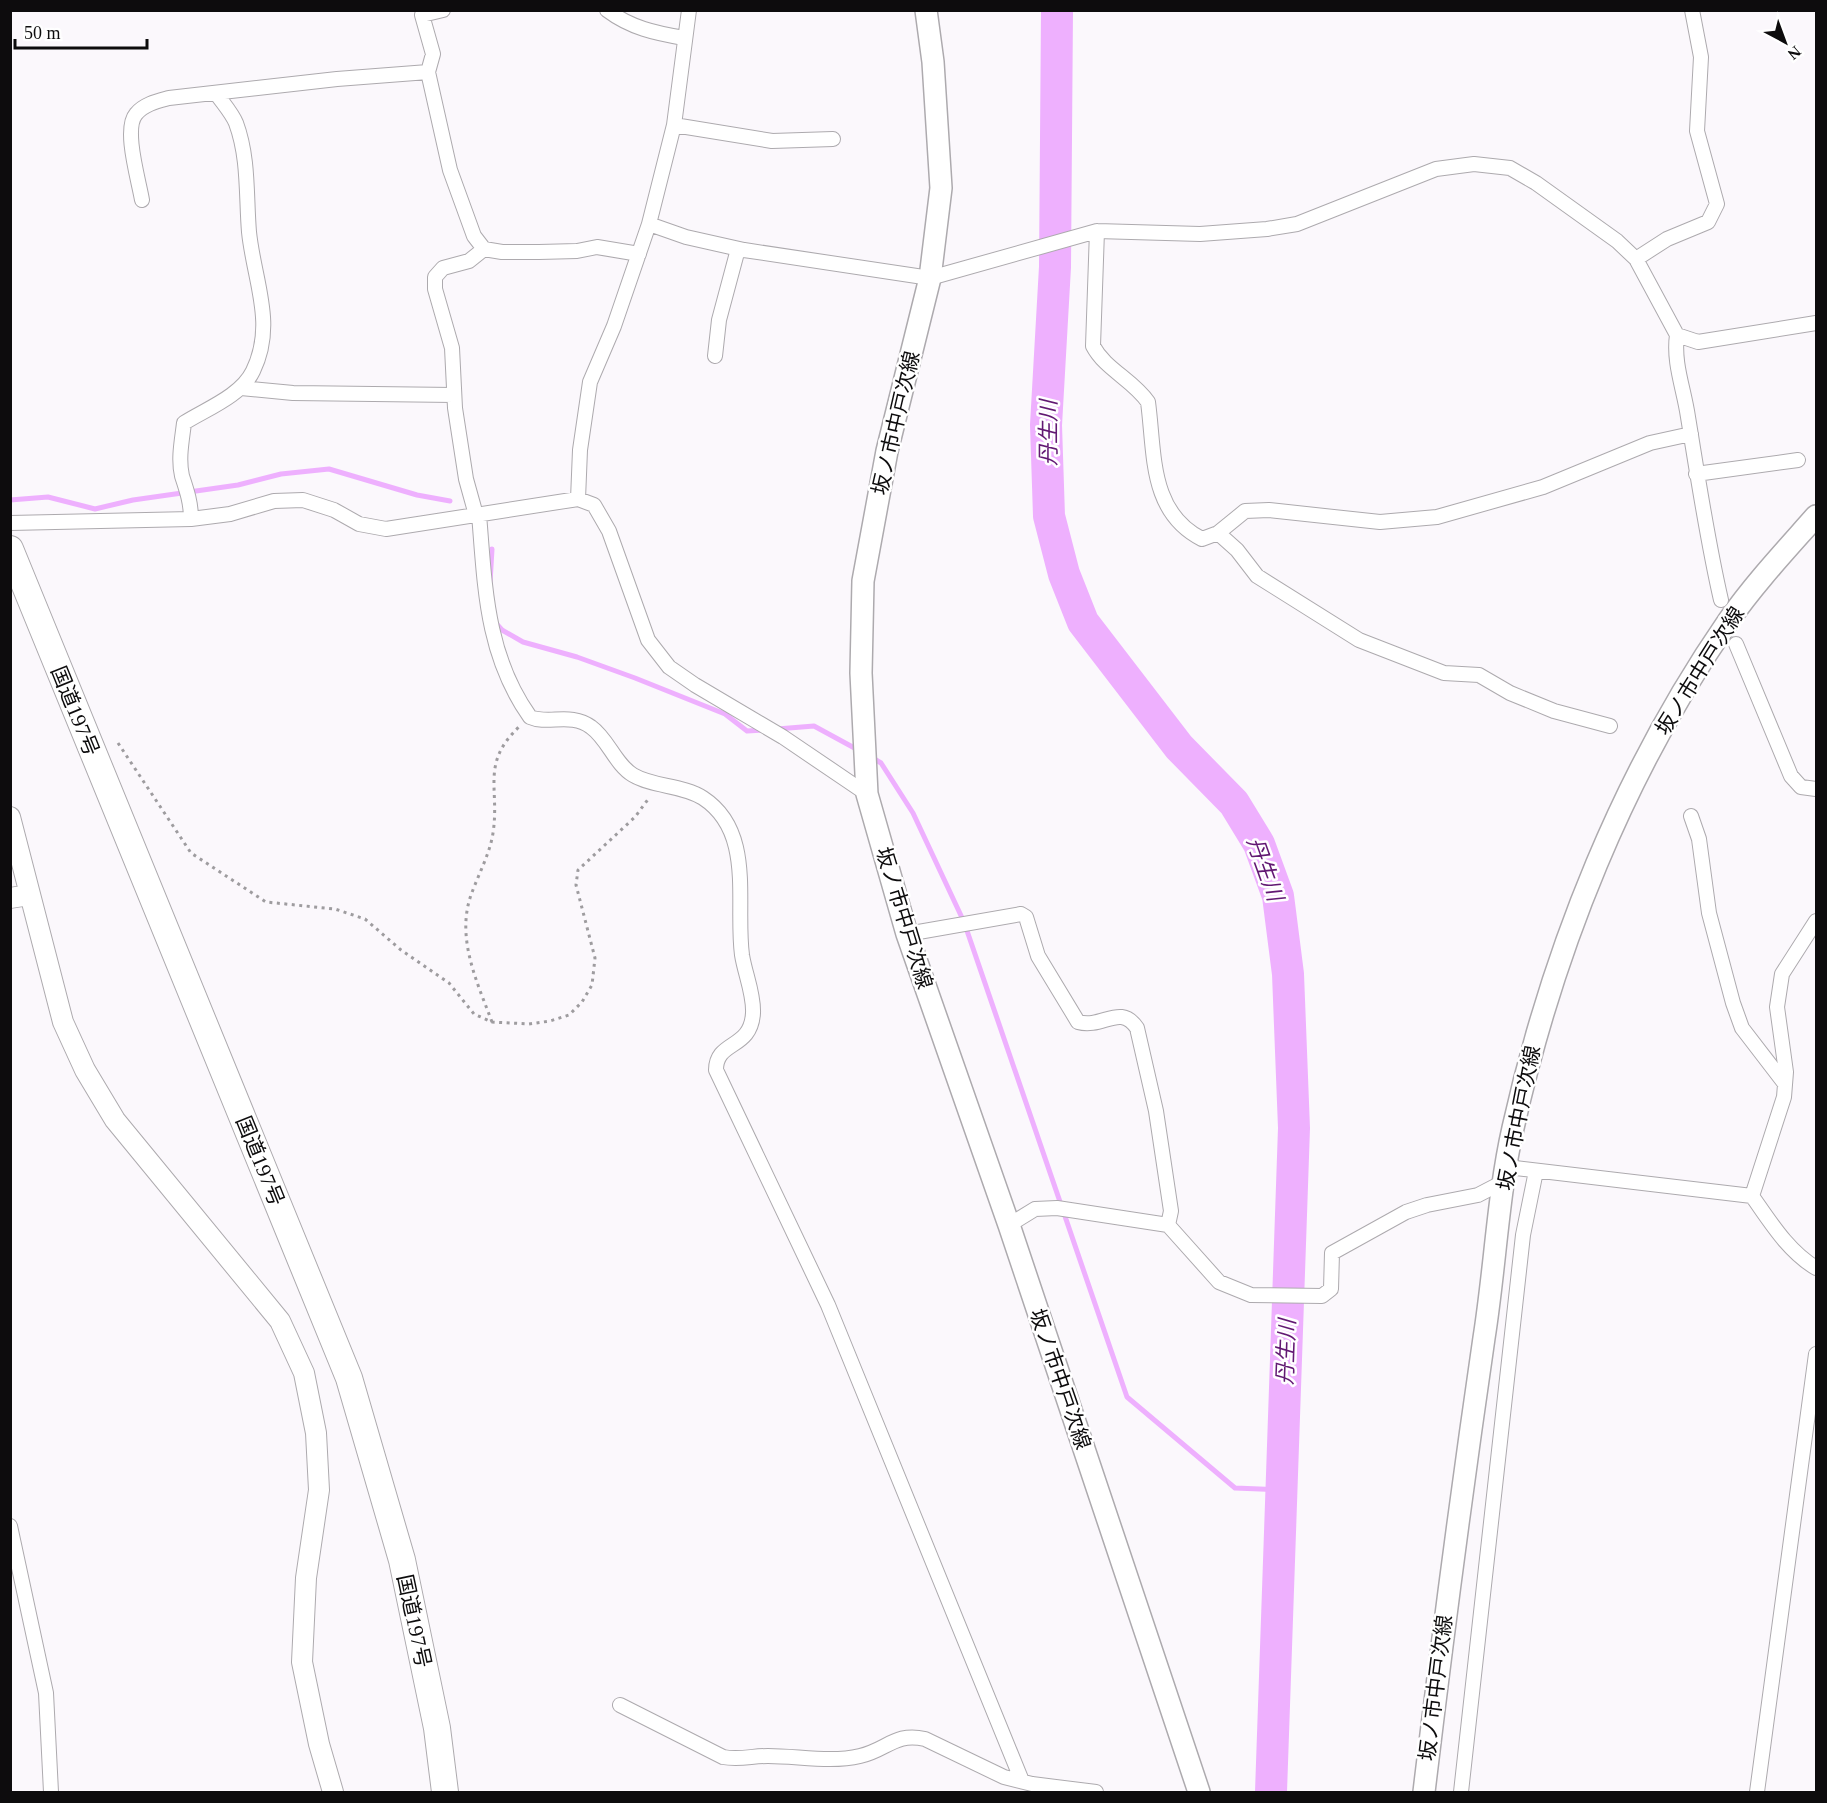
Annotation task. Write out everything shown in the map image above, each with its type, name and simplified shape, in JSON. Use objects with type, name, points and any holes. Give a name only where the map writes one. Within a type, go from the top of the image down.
[{"type":"highway","name":"国道197号","points":[[10,549],[349,1378],[402,1560],[437,1728],[445,1792]]},
{"type":"main road","name":"坂ノ市中戸次線","points":[[926,10],[933,62],[941,188],[930,278],[887,451],[864,581],[863,724],[867,794],[907,934],[1009,1225],[1199,1792]]},
{"type":"main road","name":"坂ノ市中戸次線","points":[[1424,1792],[1453,1552],[1512,1132],[1541,1014],[1594,871],[1635,779],[1686,686],[1730,619],[1762,577],[1816,516]]},
{"type":"street","points":[[442,10],[422,15],[433,54],[428,72],[450,170],[474,236],[484,249]]},
{"type":"street","points":[[607,10],[624,23],[649,32],[684,38]]},
{"type":"street","points":[[578,499],[580,450],[590,382],[614,326],[649,224],[674,125],[689,10]]},
{"type":"street","points":[[1636,259],[1667,239],[1708,222],[1718,204],[1697,131],[1701,57],[1692,10]]},
{"type":"street","points":[[142,200],[130,128],[136,114],[150,103],[169,98],[337,79],[428,72]]},
{"type":"street","points":[[191,515],[188,489],[182,476],[180,457],[184,423],[241,388],[252,374],[263,347],[264,305],[249,234],[247,171],[236,123],[216,93]]},
{"type":"street","points":[[674,125],[772,141],[833,139]]},
{"type":"street","points":[[649,224],[686,237],[738,249],[930,278],[1094,232],[1200,234],[1287,226],[1436,169],[1474,164],[1510,168],[1536,183],[1617,241],[1636,259],[1677,335],[1674,355],[1691,434],[1696,474],[1721,600]]},
{"type":"street","points":[[1094,232],[1093,346],[1098,357],[1141,392],[1148,402],[1162,499],[1172,516],[1189,532],[1202,539],[1218,533],[1245,512],[1269,510],[1380,522],[1437,518],[1543,487],[1650,443],[1691,434]]},
{"type":"street","points":[[639,254],[597,247],[577,251],[520,252],[484,249],[468,261],[442,268],[435,277],[435,289],[452,348],[454,395],[466,479],[477,514],[490,630],[501,661],[530,717],[539,721],[563,717],[591,726],[633,775],[701,796],[720,811],[732,834],[740,866],[742,953],[753,1011],[752,1026],[744,1038],[722,1052],[716,1059],[716,1070],[828,1305],[1022,1781]]},
{"type":"street","points":[[715,356],[719,320],[738,249]]},
{"type":"street","points":[[1677,335],[1698,342],[1816,323]]},
{"type":"street","points":[[241,388],[304,393],[454,395]]},
{"type":"street","points":[[1696,474],[1798,460]]},
{"type":"street","points":[[10,523],[230,514],[274,501],[303,500],[333,510],[358,524],[386,529],[578,499],[594,505],[609,531],[648,640],[669,667],[780,736],[867,794]]},
{"type":"street","points":[[1218,533],[1237,550],[1257,576],[1359,640],[1444,673],[1479,675],[1521,698],[1554,711],[1610,726]]},
{"type":"street","points":[[1736,644],[1791,776],[1801,787],[1816,789]]},
{"type":"street","points":[[1690,816],[1699,839],[1709,913],[1733,1003],[1742,1028],[1785,1084]]},
{"type":"street","points":[[10,818],[20,897],[63,1022],[85,1070],[115,1120],[280,1321],[304,1373],[316,1433],[319,1490],[306,1578],[302,1662],[319,1744],[333,1792]]},
{"type":"street","points":[[907,934],[1021,914],[1026,917],[1038,956],[1078,1022],[1088,1024],[1123,1016],[1131,1019],[1137,1028],[1156,1111],[1172,1211],[1168,1226]]},
{"type":"street","points":[[1752,1196],[1784,1097],[1786,1072],[1777,1007],[1782,974],[1816,921]]},
{"type":"street","points":[[1461,1792],[1523,1234],[1536,1171]]},
{"type":"street","points":[[1009,1225],[1035,1209],[1057,1208],[1168,1226],[1220,1282],[1251,1295],[1322,1296],[1331,1289],[1332,1253],[1343,1246],[1406,1212],[1427,1204],[1478,1195],[1506,1174],[1536,1171],[1752,1196],[1783,1239],[1801,1259],[1816,1268]]},
{"type":"street","points":[[1757,1792],[1816,1354]]},
{"type":"street","points":[[10,1526],[46,1693],[51,1792]]},
{"type":"street","points":[[620,1705],[723,1757],[737,1760],[766,1756],[859,1756],[896,1738],[912,1736],[925,1739],[1004,1777],[1096,1792]]},
{"type":"path","points":[[492,1022],[470,963],[465,927],[469,901],[493,833],[493,773],[509,736],[530,717]]},
{"type":"path","points":[[118,743],[190,853],[266,902],[335,909],[364,920],[401,950],[449,983],[474,1014],[492,1022],[529,1024],[550,1021],[569,1015],[582,1002],[592,985],[595,958],[576,885],[578,870],[635,817],[650,796],[672,787]]},
{"type":"waterway","name":"丹生川","points":[[1057,10],[1055,267],[1046,425],[1049,516],[1064,574],[1083,622],[1179,747],[1234,803],[1259,844],[1278,896],[1288,974],[1294,1128],[1271,1792]]},
{"type":"waterway","points":[[10,500],[48,497],[95,509],[133,500],[238,485],[281,474],[329,469],[417,495],[450,501]]},
{"type":"waterway","points":[[490,583],[492,549]]},
{"type":"waterway","points":[[494,621],[502,630],[523,642],[577,657],[635,678],[725,714],[747,731],[765,730]]},
{"type":"waterway","points":[[777,729],[814,726],[860,751]]},
{"type":"waterway","points":[[871,757],[881,763],[913,813],[964,922],[1127,1397],[1235,1488],[1283,1490]]}]
